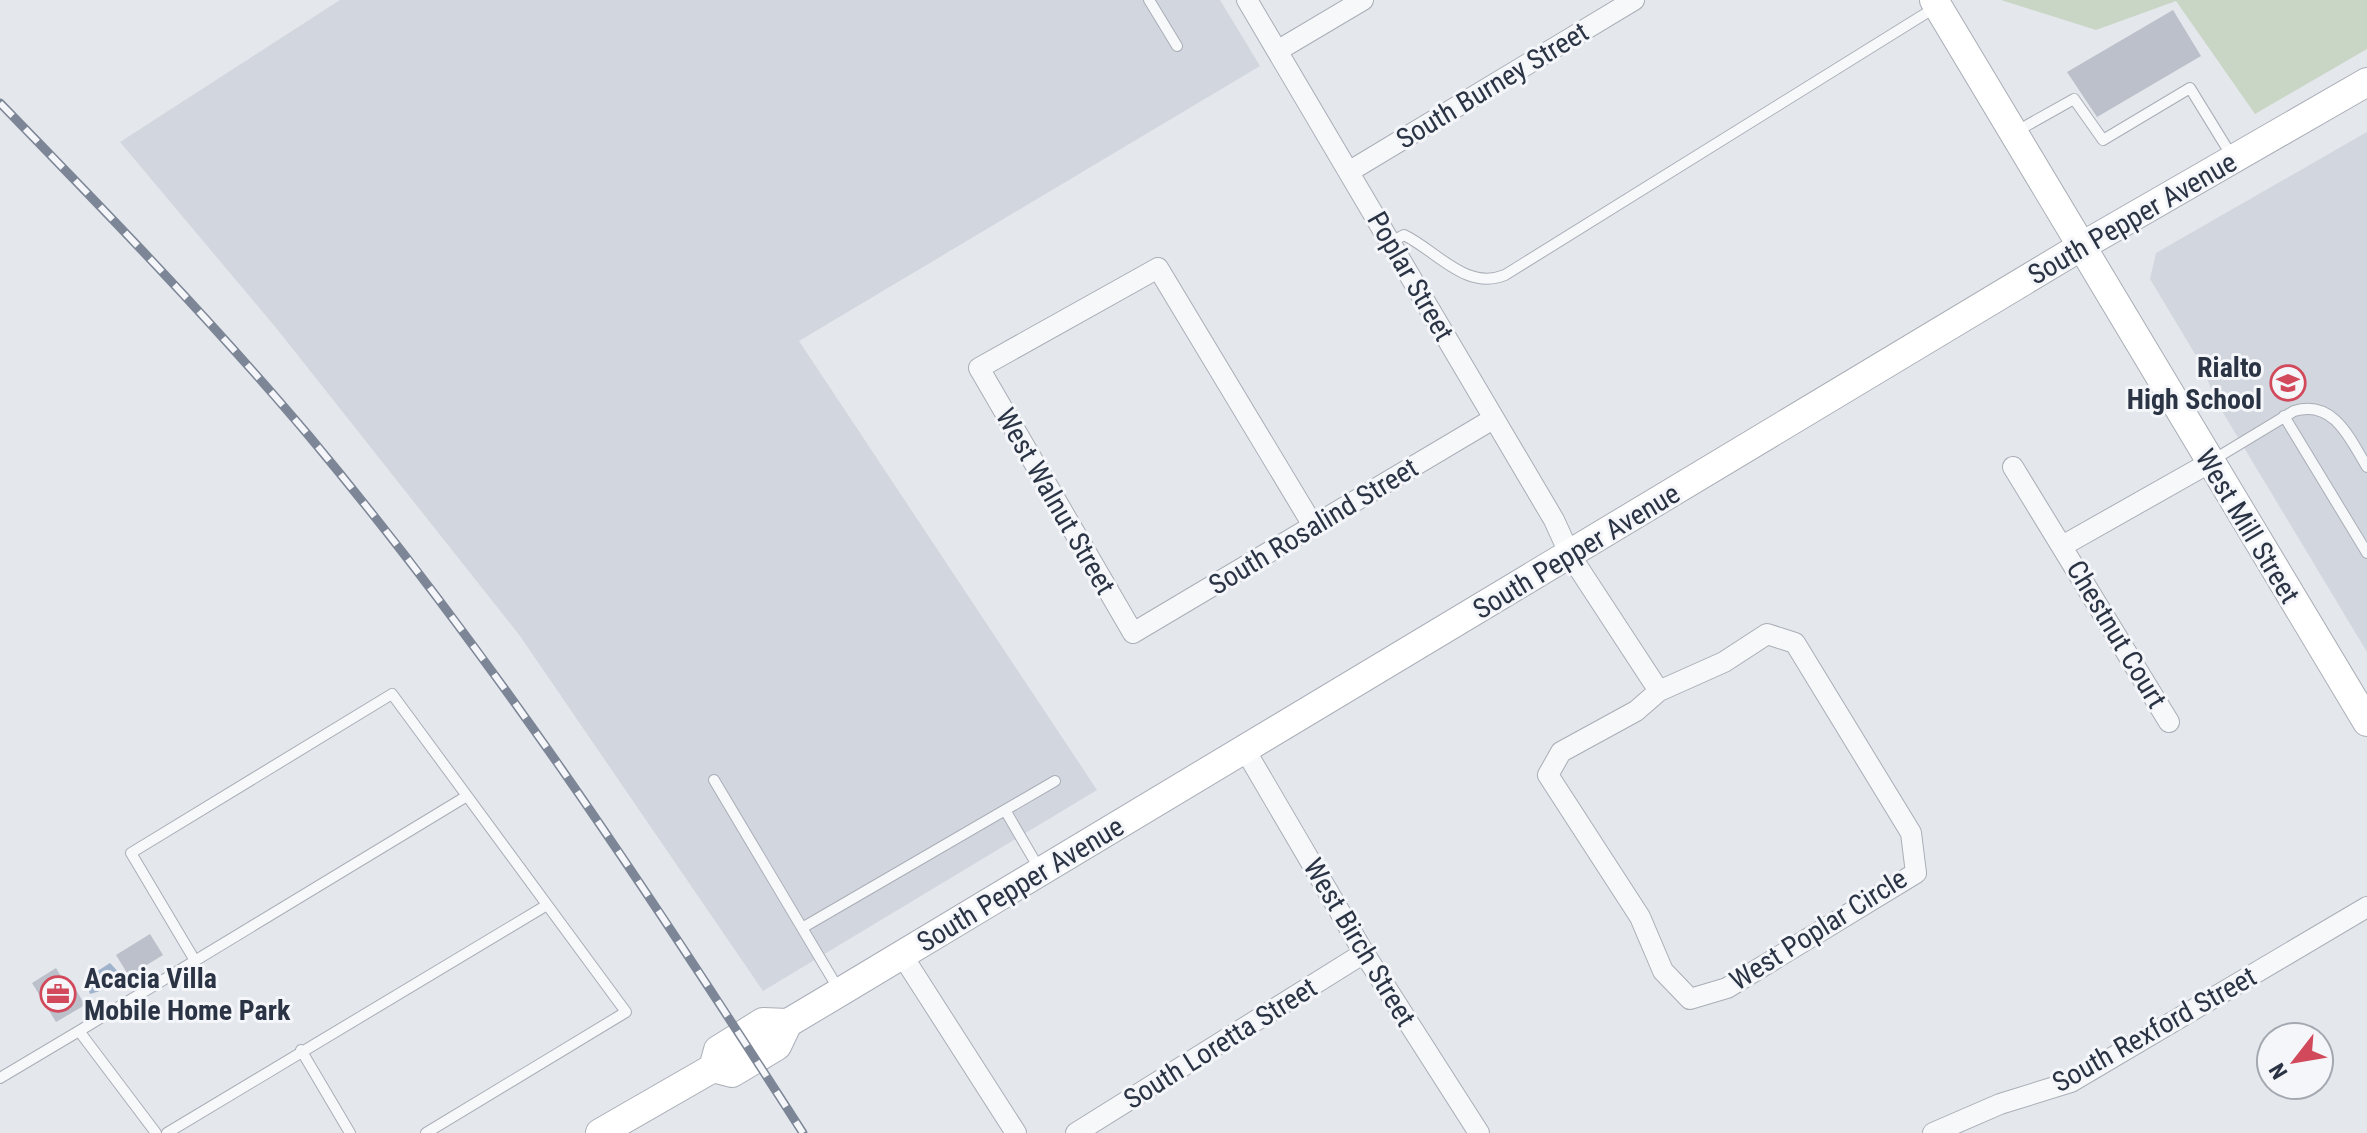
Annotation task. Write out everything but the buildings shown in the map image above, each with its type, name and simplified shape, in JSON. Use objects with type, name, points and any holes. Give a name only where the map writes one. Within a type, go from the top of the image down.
[{"type":"main road","name":"West Mill Street","points":[[1936,3],[2367,722]]},
{"type":"main road","name":"South Pepper Avenue","points":[[600,1133],[713,1068],[718,1050],[763,1022],[788,1023],[2082,246],[2367,82]]},
{"type":"street","name":"Poplar Street","points":[[1247,0],[1554,520],[1570,555],[1659,691]]},
{"type":"street","points":[[1277,51],[1363,0]]},
{"type":"street","name":"South Burney Street","points":[[1350,171],[1634,0]]},
{"type":"street","name":"West Walnut Street","points":[[1133,633],[979,368],[1158,268],[1314,527]]},
{"type":"street","name":"South Rosalind Street","points":[[1133,633],[1493,419]]},
{"type":"street","name":"Chestnut Court","points":[[2064,545],[2209,463]]},
{"type":"street","name":"Chestnut Court","points":[[2013,467],[2064,545],[2169,722]]},
{"type":"street","name":"West Poplar Circle","points":[[1767,634],[1795,643],[1911,833],[1916,873],[1727,988],[1690,999],[1663,971],[1640,917],[1548,775],[1561,752],[1636,711],[1659,691],[1724,662],[1767,634]]},
{"type":"street","name":"West Birch Street","points":[[1244,748],[1364,953],[1479,1133]]},
{"type":"street","name":"South Rexford Street","points":[[1933,1133],[2000,1104],[2071,1082],[2367,907]]},
{"type":"street","name":"South Loretta Street","points":[[1076,1133],[1364,953]]},
{"type":"street","points":[[902,955],[1016,1133]]},
{"type":"lane","points":[[1149,0],[1177,46]]},
{"type":"lane","points":[[1391,242],[1404,235],[1429,254],[1479,280],[1505,275],[1936,3]]},
{"type":"lane","points":[[2014,133],[2074,99],[2103,140],[2190,88],[2234,159]]},
{"type":"lane","points":[[2209,463],[2284,416],[2306,407],[2322,410],[2339,422],[2367,467]]},
{"type":"lane","points":[[2284,416],[2367,553]]},
{"type":"lane","points":[[194,959],[131,853],[392,694],[626,1012],[426,1133]]},
{"type":"lane","points":[[714,780],[840,992]]},
{"type":"lane","points":[[802,928],[1055,781]]},
{"type":"lane","points":[[0,1078],[467,796]]},
{"type":"lane","points":[[1005,810],[1041,871]]},
{"type":"lane","points":[[167,1133],[547,905]]},
{"type":"lane","points":[[79,1031],[156,1133]]},
{"type":"lane","points":[[301,1050],[350,1133]]},
{"type":"shaded area","points":[[340,0],[1220,0],[1260,66],[799,341],[1097,790],[763,991],[520,636],[277,329],[120,142]]},
{"type":"shaded area","name":"Rialto High School","points":[[2367,132],[2367,652],[2216,401],[2201,364],[2150,279],[2156,253]]},
{"type":"green space","points":[[2001,0],[2367,0],[2367,49],[2255,114],[2176,1],[2096,30]]},
{"type":"water","points":[[110,963],[123,977],[110,988],[90,994],[85,979]]},
{"type":"railway","points":[[0,103],[234,350],[376,519],[505,689],[567,777],[803,1133]]},
{"type":"place","name":"Rialto High School","points":[[2288,383]]},
{"type":"place","name":"Acacia Villa Mobile Home Park","points":[[58,994]]}]
